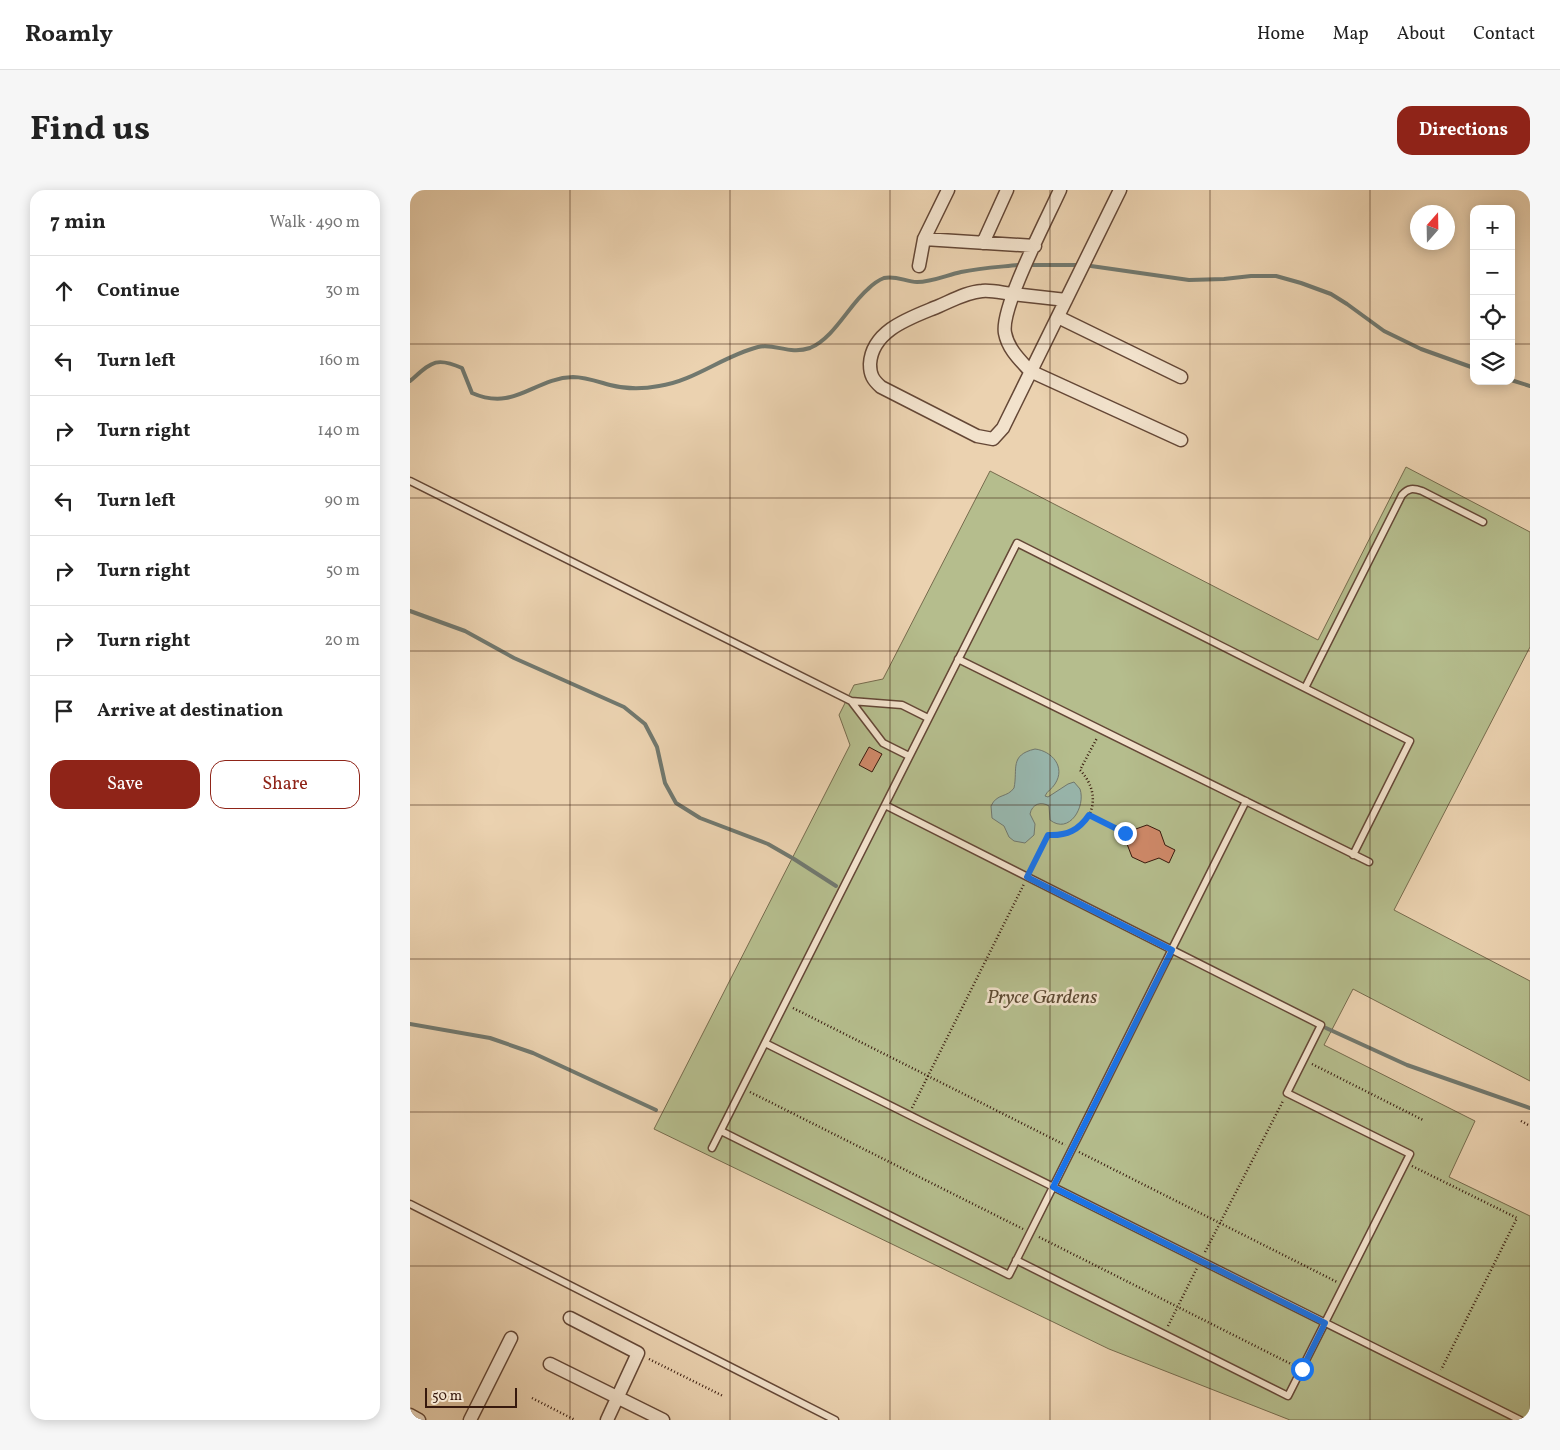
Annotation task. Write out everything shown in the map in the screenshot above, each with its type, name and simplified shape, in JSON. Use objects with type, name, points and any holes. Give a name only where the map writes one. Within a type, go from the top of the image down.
[{"type":"street","points":[[919,266],[924,239],[948,190]]},
{"type":"street","points":[[983,243],[1007,190]]},
{"type":"street","points":[[1060,190],[1013,294],[1006,317],[1005,332],[1008,343],[1015,355],[1030,371],[1181,440]]},
{"type":"street","points":[[1066,300],[982,291],[971,293],[889,330],[880,338],[873,351],[870,361],[870,373],[873,380],[881,387],[977,436],[993,439],[1003,428],[1030,371],[1058,317],[1120,190]]},
{"type":"street","points":[[924,239],[1034,246]]},
{"type":"street","points":[[1058,317],[1181,377]]},
{"type":"street","points":[[570,1318],[638,1354],[607,1420]]},
{"type":"street","points":[[470,1420],[511,1338]]},
{"type":"street","points":[[550,1364],[663,1420]]},
{"type":"street","points":[[410,1415],[420,1420]]},
{"type":"lane","points":[[410,481],[851,702],[902,705],[928,718]]},
{"type":"lane","points":[[1305,688],[1406,490],[1414,488],[1422,491],[1483,522]]},
{"type":"lane","points":[[712,1148],[1016,543],[1410,741],[1353,855]]},
{"type":"lane","points":[[958,659],[1369,862]]},
{"type":"lane","points":[[851,702],[883,743],[909,756]]},
{"type":"lane","points":[[721,1131],[1009,1275],[1246,801]]},
{"type":"lane","points":[[885,805],[1321,1025],[1287,1093],[1410,1154],[1288,1396],[1016,1260]]},
{"type":"lane","points":[[765,1043],[1520,1420]]},
{"type":"lane","points":[[410,1204],[835,1420]]},
{"type":"path","points":[[908,1115],[1048,835],[1068,834],[1076,830],[1089,815],[1092,808],[1093,791],[1090,783],[1080,770],[1101,730]]},
{"type":"path","points":[[1089,815],[1125,833]]},
{"type":"path","points":[[1304,1060],[1423,1120]]},
{"type":"path","points":[[1164,1334],[1287,1093]]},
{"type":"path","points":[[1521,1121],[1530,1126]]},
{"type":"path","points":[[1405,1163],[1517,1218],[1437,1378]]},
{"type":"path","points":[[638,1354],[723,1396]]},
{"type":"path","points":[[532,1398],[575,1420]]},
{"type":"green space","name":"Pryce Gardens","points":[[1406,467],[1530,532],[1530,647],[1394,910],[1530,981],[1530,1081],[1353,989],[1324,1045],[1475,1121],[1449,1177],[1530,1216],[1530,1420],[1290,1420],[1109,1349],[654,1129],[850,745],[839,715],[854,685],[883,679],[990,471],[1318,640]]},
{"type":"water","points":[[1035,749],[1052,756],[1058,766],[1058,778],[1045,796],[1048,797],[1074,782],[1080,789],[1081,804],[1069,822],[1057,824],[1050,820],[1049,806],[1037,804],[1030,814],[1035,824],[1034,835],[1025,843],[1014,841],[1009,837],[1004,826],[992,818],[991,806],[996,799],[1014,788],[1016,764],[1021,755]]},
{"type":"building","points":[[869,747],[882,754],[872,772],[859,765]]},
{"type":"building","points":[[1147,825],[1160,831],[1165,845],[1175,850],[1169,863],[1159,858],[1145,863],[1132,857],[1127,844],[1133,830]]},
{"type":"waterway","points":[[410,381],[434,363],[445,362],[462,368],[472,393],[487,398],[513,397],[547,383],[573,377],[622,387],[641,388],[659,386],[684,379],[733,356],[758,347],[770,346],[789,350],[810,348],[827,337],[861,296],[884,278],[893,277],[913,282],[923,282],[956,273],[1018,265]]},
{"type":"waterway","points":[[1033,265],[1077,265]]},
{"type":"waterway","points":[[1091,266],[1189,280],[1276,276],[1331,294],[1384,331],[1421,349],[1470,367]]},
{"type":"waterway","points":[[1515,381],[1530,386]]},
{"type":"waterway","points":[[410,611],[465,631],[514,658],[624,707],[645,724],[657,747],[665,783],[676,803],[700,818],[768,844],[836,886]]},
{"type":"waterway","points":[[410,1024],[490,1038],[533,1053],[656,1110]]},
{"type":"waterway","points":[[1326,1028],[1407,1065],[1530,1108]]},
{"type":"route","points":[[1125,833],[1089,815],[1084,823],[1068,834],[1048,835],[1027,877],[1172,950],[1053,1187],[1325,1323],[1302,1369]]}]
